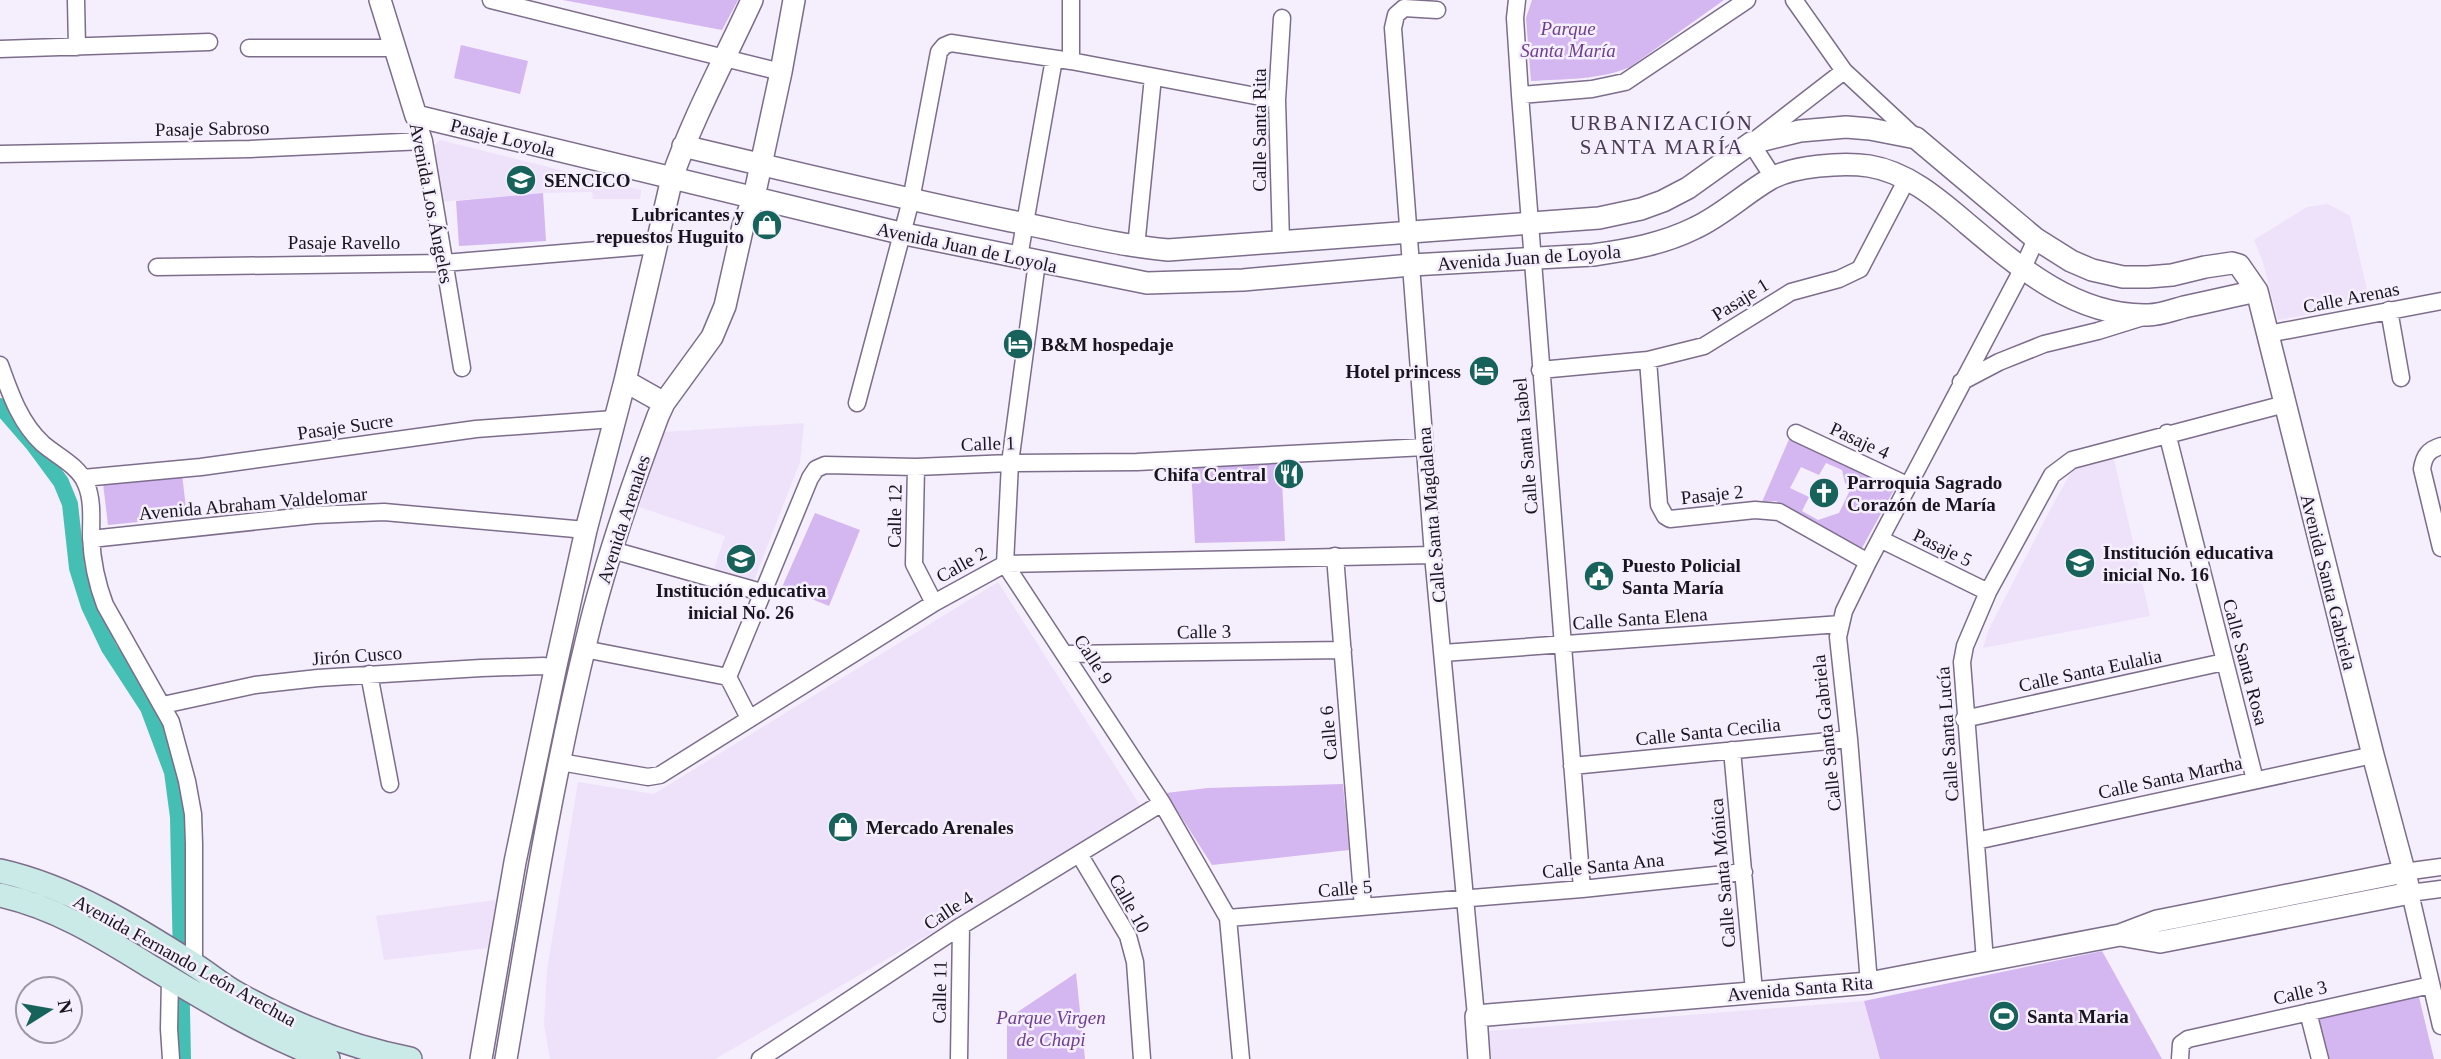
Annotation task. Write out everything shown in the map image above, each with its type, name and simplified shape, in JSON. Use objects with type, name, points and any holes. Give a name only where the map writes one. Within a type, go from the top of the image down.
[{"type":"main road","name":"Avenida Fernando León Arechua","points":[[0,871],[36,881],[96,906],[233,991],[292,1022],[356,1046],[411,1059]]},
{"type":"main road","name":"Avenida Fernando León Arechua","points":[[0,895],[34,904],[92,930],[170,979],[262,1030],[328,1059]]},
{"type":"street","points":[[76,0],[77,47]]},
{"type":"street","name":"Avenida Los Ángeles","points":[[380,0],[424,141],[462,368]]},
{"type":"street","points":[[491,0],[781,72]]},
{"type":"street","name":"Avenida Arenales","points":[[481,1059],[515,862],[555,670],[586,530],[625,381],[672,178],[683,146],[752,0]]},
{"type":"street","name":"Avenida Arenales","points":[[506,1059],[541,852],[584,649],[643,454],[664,404],[716,329],[731,286],[743,226],[754,197],[794,0]]},
{"type":"street","points":[[1071,0],[1071,61]]},
{"type":"street","name":"Calle Santa Isabel","points":[[1517,0],[1515,18],[1540,370],[1583,889]]},
{"type":"street","points":[[1520,95],[1592,89],[1626,82],[1747,0]]},
{"type":"street","points":[[1794,0],[1844,71],[1916,138]]},
{"type":"street","name":"Calle Santa Magdalena","points":[[1437,10],[1404,8],[1396,15],[1393,27],[1433,555],[1479,1059]]},
{"type":"street","name":"Calle Santa Rita","points":[[1281,242],[1277,100],[1282,18]]},
{"type":"street","points":[[0,49],[209,42]]},
{"type":"street","points":[[857,403],[900,233],[911,200],[939,51],[944,46],[951,43],[1071,61],[1277,100]]},
{"type":"street","points":[[249,48],[394,48]]},
{"type":"street","points":[[1005,564],[1010,463],[1028,260],[1025,224],[1054,59]]},
{"type":"street","points":[[1773,177],[1751,144],[1844,71]]},
{"type":"street","points":[[1136,247],[1153,77]]},
{"type":"street","name":"Pasaje Loyola","points":[[416,116],[672,178]]},
{"type":"street","name":"Avenida Juan de Loyola","points":[[672,178],[900,233],[1124,280],[1173,284],[1411,265],[1593,256],[1649,245],[1694,229],[1773,177],[1840,163],[1871,166],[1907,178],[1947,206],[2023,268],[2058,292],[2080,302],[2100,308],[2149,315],[2257,291],[2245,270],[2232,263],[2172,275],[2123,277],[2092,270],[2071,261],[2036,239],[1916,138],[1870,129],[1846,127],[1801,131],[1751,144],[1688,188],[1642,209],[1599,218],[1168,250],[1136,247],[911,200],[683,146]]},
{"type":"street","name":"Pasaje Sabroso","points":[[0,154],[250,149],[424,141]]},
{"type":"street","name":"Pasaje 1","points":[[1540,370],[1648,360],[1704,346],[1791,292],[1839,279],[1860,269],[1907,178]]},
{"type":"street","name":"Calle Santa Gabriela","points":[[1868,983],[1849,739],[1838,637],[1844,611],[1868,562],[2036,239]]},
{"type":"street","name":"Pasaje Ravello","points":[[157,267],[444,263],[658,245]]},
{"type":"street","name":"Avenida Santa Gabriela","points":[[2257,291],[2410,893]]},
{"type":"street","name":"Calle Arenas","points":[[2268,334],[2441,301]]},
{"type":"street","points":[[2389,310],[2401,378]]},
{"type":"street","points":[[1961,382],[1999,362],[2044,344],[2149,315]]},
{"type":"street","name":"Pasaje 2","points":[[1648,360],[1659,505],[1665,516],[1670,519],[1755,510],[1779,512],[1868,562]]},
{"type":"street","points":[[0,365],[24,421],[41,443],[79,472],[86,484],[91,504],[91,539],[95,566],[105,606],[171,722],[193,814],[194,965]]},
{"type":"street","points":[[625,381],[664,404]]},
{"type":"street","name":"Calle Santa Lucía","points":[[1985,961],[1964,719],[1962,662],[1965,646],[1988,592],[2046,486],[2061,466],[2089,454],[2285,404]]},
{"type":"street","name":"Pasaje Sucre","points":[[83,478],[201,467],[476,429],[614,419]]},
{"type":"street","name":"Pasaje 4","points":[[1796,433],[1907,485]]},
{"type":"street","name":"Calle Santa Rosa","points":[[2167,433],[2255,780]]},
{"type":"street","name":"Calle 1","points":[[728,677],[810,478],[816,469],[825,465],[916,467],[1137,462],[1425,446]]},
{"type":"street","points":[[2441,446],[2433,448],[2424,457],[2422,469],[2441,548]]},
{"type":"street","name":"Calle 12","points":[[916,467],[914,560],[934,603]]},
{"type":"street","name":"Avenida Abraham Valdelomar","points":[[91,539],[315,515],[384,512],[586,530]]},
{"type":"street","name":"Pasaje 5","points":[[1880,539],[1988,592]]},
{"type":"street","points":[[612,550],[761,592]]},
{"type":"street","name":"Calle 2","points":[[560,762],[654,777],[747,714],[1005,564],[1433,555]]},
{"type":"street","name":"Calle 6","points":[[1335,556],[1363,907]]},
{"type":"street","name":"Calle 9","points":[[1005,564],[1162,803],[1228,918],[1241,1059]]},
{"type":"street","name":"Calle Santa Elena","points":[[1443,653],[1841,624]]},
{"type":"street","points":[[584,649],[728,677],[747,714]]},
{"type":"street","name":"Calle 3","points":[[1066,654],[1343,650]]},
{"type":"street","name":"Calle Santa Eulalia","points":[[1964,719],[2224,662]]},
{"type":"street","name":"Jirón Cusco","points":[[163,705],[255,685],[369,674],[536,666],[555,670]]},
{"type":"street","points":[[369,674],[390,785]]},
{"type":"street","name":"Calle Santa Cecilia","points":[[1572,766],[1849,739]]},
{"type":"street","name":"Calle Santa Mónica","points":[[1732,750],[1754,991]]},
{"type":"street","name":"Calle Santa Martha","points":[[1976,841],[2373,755]]},
{"type":"street","name":"Calle 4","points":[[760,1059],[961,926],[1162,803]]},
{"type":"street","name":"Calle 10","points":[[1079,854],[1128,936],[1135,962],[1142,1059]]},
{"type":"street","name":"Avenida Santa Rita","points":[[1476,1016],[1868,983],[2120,934],[2157,921],[2441,867]]},
{"type":"street","name":"Calle Santa Ana","points":[[1466,900],[1744,872]]},
{"type":"street","name":"Avenida Santa Rita","points":[[2120,934],[2160,942],[2441,889]]},
{"type":"street","points":[[2410,893],[2441,1026]]},
{"type":"street","name":"Calle 5","points":[[1228,918],[1466,900]]},
{"type":"street","name":"Calle 11","points":[[959,1059],[961,926]]},
{"type":"street","points":[[170,979],[171,1059]]},
{"type":"street","name":"Calle 3","points":[[2180,1052],[2188,1039],[2431,985]]},
{"type":"street","points":[[2308,1012],[2320,1059]]},
{"type":"shaded area","name":"SENCICO","points":[[440,140],[641,190],[640,199],[593,199],[592,192],[543,193],[439,202],[432,147]]},
{"type":"shaded area","points":[[2328,204],[2350,216],[2370,303],[2278,320],[2263,262],[2254,240],[2307,207]]},
{"type":"shaded area","points":[[804,423],[800,462],[753,583],[714,569],[725,536],[639,507],[664,432]]},
{"type":"shaded area","name":"Institución educativa inicial No. 16","points":[[2113,455],[2150,616],[1983,648],[1988,631],[2070,474],[2076,466]]},
{"type":"shaded area","name":"Mercado Arenales","points":[[998,582],[1143,810],[715,1059],[550,1059],[544,1024],[547,970],[578,782],[654,794]]},
{"type":"shaded area","points":[[496,900],[488,948],[384,960],[376,916]]},
{"type":"shaded area","points":[[1864,1001],[1880,1059],[1487,1059],[1485,1036],[1489,1031]]},
{"type":"green space","points":[[563,0],[738,0],[722,30]]},
{"type":"green space","name":"Parque Santa María","points":[[1532,0],[1724,0],[1630,67],[1594,77],[1531,81],[1526,18]]},
{"type":"green space","points":[[461,45],[528,61],[520,94],[454,78]]},
{"type":"green space","points":[[543,193],[546,241],[459,246],[456,201]]},
{"type":"green space","points":[[1790,437],[1896,486],[1862,548],[1776,501],[1762,502]],"holes":[[[1826,463],[1842,470],[1845,483],[1851,488],[1839,513],[1818,520],[1802,511],[1809,497],[1790,488],[1801,467],[1819,475]]]},
{"type":"green space","points":[[1281,462],[1285,541],[1195,543],[1191,466]]},
{"type":"green space","points":[[182,474],[187,517],[108,525],[103,483]]},
{"type":"green space","points":[[815,513],[860,530],[829,606],[782,587]]},
{"type":"green space","points":[[1343,784],[1349,850],[1212,865],[1166,793],[1208,788]]},
{"type":"green space","name":"Santa Maria","points":[[2102,951],[2162,1059],[1880,1059],[1864,1001]]},
{"type":"green space","name":"Parque Virgen de Chapi","points":[[1076,973],[1085,1059],[1007,1059],[1007,1019]]},
{"type":"green space","points":[[2418,993],[2434,1059],[2326,1059],[2315,1018]]},
{"type":"waterway","points":[[0,406],[61,482],[70,504],[77,568],[89,606],[109,648],[148,708],[172,772],[178,817],[183,1059]]},
{"type":"place","name":"SENCICO","points":[[521,180]]},
{"type":"place","name":"Lubricantes y repuestos Huguito","points":[[767,225]]},
{"type":"place","name":"B&M hospedaje","points":[[1018,344]]},
{"type":"place","name":"Hotel princess","points":[[1484,371]]},
{"type":"place","name":"Chifa Central","points":[[1289,474]]},
{"type":"place","name":"Parroquia Sagrado Corazón de María","points":[[1824,493]]},
{"type":"place","name":"Institución educativa inicial No. 26","points":[[741,559]]},
{"type":"place","name":"Institución educativa inicial No. 16","points":[[2080,563]]},
{"type":"place","name":"Puesto Policial Santa María","points":[[1599,576]]},
{"type":"place","name":"Mercado Arenales","points":[[843,827]]},
{"type":"place","name":"Santa Maria","points":[[2004,1016]]},
{"type":"district","name":"URBANIZACIÓN SANTA MARÍA","points":[[1662,135]]}]
